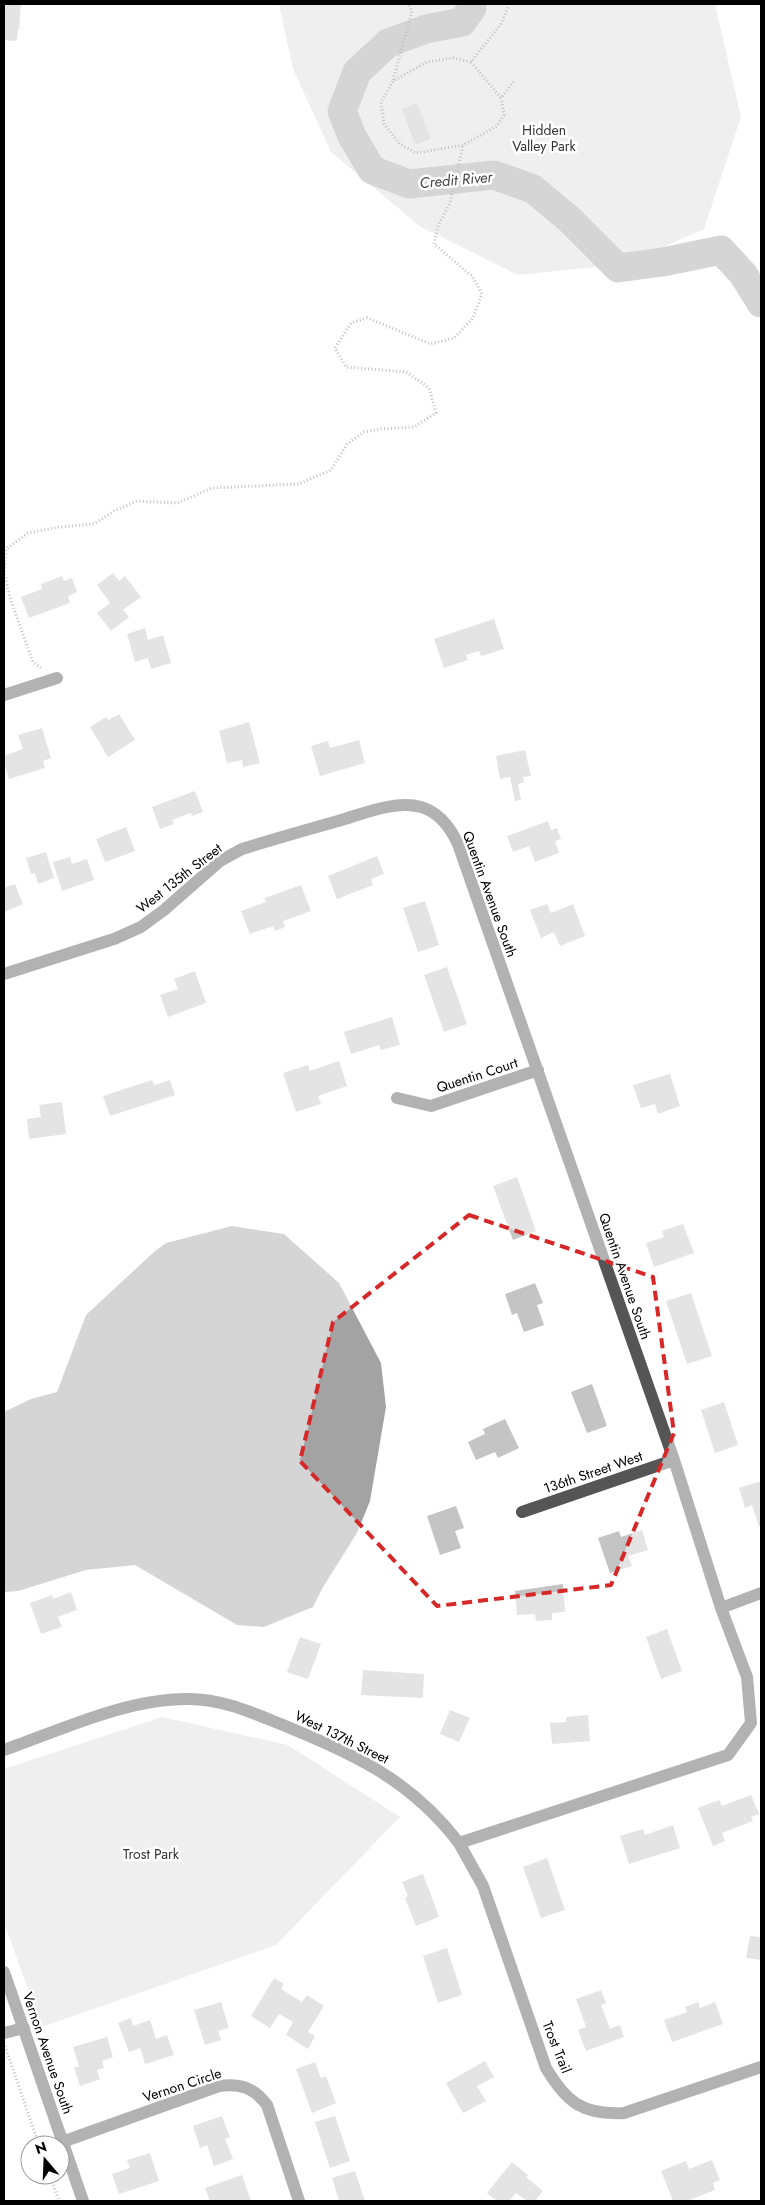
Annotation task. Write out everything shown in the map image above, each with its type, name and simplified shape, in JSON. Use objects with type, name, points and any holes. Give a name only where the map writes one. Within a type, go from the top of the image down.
[{"type":"street","points":[[4,695],[57,678]]},
{"type":"street","name":"West 135th Street","points":[[4,974],[114,938],[141,926],[164,910],[220,861],[242,849],[392,806],[414,806],[432,812]]},
{"type":"street","name":"Quentin Avenue South","points":[[432,812],[451,830],[458,844],[538,1070],[674,1460],[721,1608],[747,1677],[751,1723],[728,1755],[460,1842]]},
{"type":"street","name":"Quentin Court","points":[[398,1098],[431,1106],[538,1070]]},
{"type":"street","name":"136th Street West","points":[[522,1512],[674,1460]]},
{"type":"street","points":[[721,1608],[761,1593]]},
{"type":"street","name":"West 137th Street","points":[[4,1750],[106,1714],[138,1706],[190,1699],[217,1703],[246,1710],[307,1735],[380,1769],[412,1792],[460,1842]]},
{"type":"street","name":"Trost Trail","points":[[460,1842],[483,1886],[546,2068],[557,2086],[569,2099],[586,2109],[604,2114],[624,2113],[761,2068]]},
{"type":"street","name":"Vernon Avenue South","points":[[4,1972],[60,2135]]},
{"type":"street","points":[[4,2033],[24,2028]]},
{"type":"street","name":"Vernon Circle","points":[[70,2139],[219,2086],[234,2084],[247,2087],[259,2094],[267,2105],[299,2201]]},
{"type":"street","name":"Vernon Avenue South","points":[[70,2164],[83,2201]]},
{"type":"path","points":[[393,81],[426,62],[453,58],[471,62],[501,98],[504,115],[497,126],[463,145],[416,153],[400,144],[384,124],[381,102],[393,81],[412,11],[408,4]]},
{"type":"path","points":[[471,62],[501,24],[509,4]]},
{"type":"path","points":[[501,98],[514,81]]},
{"type":"path","points":[[57,678],[33,662],[10,601],[4,573],[6,549],[28,533],[59,527],[94,524],[114,511],[137,501],[177,503],[212,488],[299,484],[331,470],[347,444],[364,432],[414,427],[436,413],[429,388],[406,372],[346,367],[335,348],[350,323],[367,318],[431,344],[454,338],[473,318],[482,294],[472,276],[434,244],[438,226],[450,203],[463,145]]},
{"type":"path","points":[[4,2042],[37,2135]]},
{"type":"path","points":[[53,2185],[59,2201]]},
{"type":"highlighted area","points":[[469,1215],[653,1277],[674,1433],[611,1585],[437,1606],[300,1461],[333,1322]]},
{"type":"green space","name":"Hidden Valley Park","points":[[279,4],[715,4],[741,117],[704,229],[624,264],[518,275],[421,227],[331,152],[293,69]]},
{"type":"green space","name":"Trost Park","points":[[162,1717],[288,1745],[400,1817],[276,1945],[42,2027],[4,1923],[4,1769]]},
{"type":"shaded area","points":[[232,1226],[284,1234],[339,1283],[381,1363],[386,1407],[370,1501],[357,1533],[323,1587],[313,1607],[264,1627],[237,1625],[135,1565],[86,1570],[18,1591],[4,1592],[4,1412],[31,1399],[57,1392],[86,1315],[155,1251],[166,1243]]},
{"type":"building","points":[[4,4],[21,4],[19,31],[18,28],[17,40],[14,41],[4,40]]},
{"type":"building","points":[[417,103],[431,139],[415,145],[402,109]]},
{"type":"building","points":[[113,573],[119,581],[125,576],[141,597],[123,610],[129,617],[111,631],[97,613],[110,603],[97,585]]},
{"type":"building","points":[[62,576],[64,581],[72,578],[77,592],[68,596],[70,603],[29,618],[21,597],[42,589],[41,584]]},
{"type":"building","points":[[494,619],[504,649],[481,656],[479,651],[466,655],[468,660],[444,668],[434,639]]},
{"type":"building","points":[[145,628],[148,640],[163,635],[171,663],[151,669],[148,658],[135,662],[127,634]]},
{"type":"building","points":[[119,714],[135,740],[108,757],[90,727],[106,717],[108,720]]},
{"type":"building","points":[[249,722],[260,763],[243,767],[242,760],[227,763],[219,731]]},
{"type":"building","points":[[42,728],[51,758],[43,761],[45,768],[9,779],[4,756],[23,749],[18,735]]},
{"type":"building","points":[[359,740],[365,763],[320,776],[311,746],[328,741],[330,748]]},
{"type":"building","points":[[525,750],[531,776],[523,777],[524,782],[518,784],[521,800],[515,801],[510,777],[500,779],[496,756]]},
{"type":"building","points":[[195,791],[203,812],[192,816],[191,813],[172,820],[174,824],[160,829],[152,807]]},
{"type":"building","points":[[548,821],[551,830],[557,828],[561,839],[555,841],[559,853],[535,862],[529,846],[513,852],[507,836]]},
{"type":"building","points":[[126,827],[135,851],[105,862],[96,839]]},
{"type":"building","points":[[46,852],[54,878],[38,884],[35,873],[31,874],[26,858]]},
{"type":"building","points":[[377,856],[384,874],[371,879],[373,885],[337,899],[328,876]]},
{"type":"building","points":[[70,857],[72,864],[87,859],[94,880],[62,891],[53,862]]},
{"type":"building","points":[[15,884],[23,904],[4,912],[4,888]]},
{"type":"building","points":[[301,885],[311,911],[283,921],[285,927],[275,931],[273,926],[250,934],[241,911],[266,902],[265,898]]},
{"type":"building","points":[[425,901],[439,945],[418,952],[403,908]]},
{"type":"building","points":[[547,904],[551,913],[573,904],[585,936],[560,946],[554,932],[541,938],[530,910]]},
{"type":"building","points":[[447,967],[467,1024],[444,1032],[424,975]]},
{"type":"building","points":[[195,971],[206,1003],[168,1017],[160,995],[178,989],[174,979]]},
{"type":"building","points":[[392,1017],[400,1045],[381,1050],[379,1045],[351,1054],[344,1032]]},
{"type":"building","points":[[339,1061],[347,1086],[318,1096],[321,1104],[296,1112],[283,1073],[308,1065],[310,1071]]},
{"type":"building","points":[[670,1074],[680,1106],[658,1114],[655,1104],[641,1108],[633,1085]]},
{"type":"building","points":[[152,1080],[154,1085],[170,1080],[175,1095],[110,1116],[103,1096]]},
{"type":"building","points":[[62,1102],[66,1134],[29,1139],[27,1119],[41,1117],[39,1105]]},
{"type":"building","points":[[517,1177],[536,1231],[513,1240],[493,1186]]},
{"type":"building","points":[[683,1224],[694,1253],[654,1267],[646,1243],[664,1237],[662,1231]]},
{"type":"building","points":[[535,1283],[543,1303],[537,1305],[544,1325],[524,1332],[517,1313],[512,1315],[505,1294]]},
{"type":"building","points":[[691,1293],[712,1356],[687,1364],[666,1301]]},
{"type":"building","points":[[592,1384],[607,1426],[587,1433],[571,1392]]},
{"type":"building","points":[[724,1402],[738,1445],[715,1453],[701,1410]]},
{"type":"building","points":[[505,1419],[519,1448],[498,1458],[495,1452],[476,1460],[468,1442],[485,1434],[483,1429]]},
{"type":"building","points":[[761,1481],[761,1526],[759,1527],[752,1505],[745,1508],[739,1488]]},
{"type":"building","points":[[456,1506],[464,1528],[455,1531],[461,1548],[440,1555],[427,1516]]},
{"type":"building","points":[[642,1530],[648,1550],[628,1556],[632,1566],[610,1573],[598,1538],[619,1531],[621,1537]]},
{"type":"building","points":[[563,1584],[565,1612],[552,1613],[552,1620],[536,1621],[535,1614],[517,1615],[515,1591]]},
{"type":"building","points":[[71,1592],[77,1610],[58,1617],[62,1627],[41,1634],[30,1603],[52,1595],[53,1599]]},
{"type":"building","points":[[667,1629],[682,1671],[661,1679],[646,1637]]},
{"type":"building","points":[[300,1637],[321,1644],[308,1679],[287,1672]]},
{"type":"building","points":[[363,1670],[424,1674],[423,1698],[361,1695]]},
{"type":"building","points":[[450,1710],[470,1718],[459,1742],[440,1734]]},
{"type":"building","points":[[588,1715],[590,1741],[552,1744],[550,1723],[566,1722],[566,1717]]},
{"type":"building","points":[[751,1795],[759,1814],[751,1817],[753,1821],[722,1833],[725,1841],[713,1846],[698,1808],[719,1800],[722,1806]]},
{"type":"building","points":[[673,1825],[680,1848],[629,1864],[620,1836],[643,1829],[645,1835]]},
{"type":"building","points":[[547,1858],[565,1910],[541,1918],[523,1867]]},
{"type":"building","points":[[423,1874],[439,1917],[416,1926],[405,1898],[408,1896],[402,1882]]},
{"type":"building","points":[[750,1936],[761,1937],[761,1960],[746,1958]]},
{"type":"building","points":[[447,1948],[462,1995],[438,2003],[423,1956]]},
{"type":"building","points":[[274,1978],[284,1984],[281,1989],[302,2002],[307,1995],[324,2006],[308,2032],[315,2036],[308,2049],[286,2035],[293,2022],[279,2014],[270,2028],[251,2016]]},
{"type":"building","points":[[601,1990],[606,2003],[601,2005],[610,2029],[620,2025],[624,2037],[586,2051],[578,2030],[586,2027],[576,1999]]},
{"type":"building","points":[[221,2002],[229,2028],[218,2031],[221,2040],[205,2045],[194,2010]]},
{"type":"building","points":[[698,2002],[700,2008],[715,2002],[723,2024],[672,2042],[664,2020],[687,2012],[685,2007]]},
{"type":"building","points":[[131,2018],[133,2026],[150,2020],[156,2039],[167,2035],[174,2055],[145,2064],[140,2048],[129,2052],[118,2023]]},
{"type":"building","points":[[107,2037],[113,2057],[102,2061],[104,2068],[97,2070],[100,2079],[80,2086],[74,2068],[79,2066],[73,2047]]},
{"type":"building","points":[[485,2061],[494,2077],[477,2086],[486,2101],[463,2113],[446,2083]]},
{"type":"building","points":[[315,2062],[321,2078],[326,2076],[336,2103],[312,2113],[296,2069]]},
{"type":"building","points":[[222,2116],[230,2137],[225,2139],[233,2159],[214,2166],[207,2145],[200,2148],[193,2126]]},
{"type":"building","points":[[335,2116],[350,2161],[330,2168],[315,2122]]},
{"type":"building","points":[[150,2153],[159,2181],[119,2194],[112,2174],[130,2168],[127,2160]]},
{"type":"building","points":[[712,2160],[720,2180],[713,2183],[715,2190],[687,2201],[673,2201],[661,2171],[686,2161],[689,2169]]},
{"type":"building","points":[[512,2162],[543,2191],[535,2201],[527,2201],[516,2193],[509,2201],[497,2201],[487,2193]]},
{"type":"building","points":[[355,2171],[365,2201],[339,2201],[332,2178]]},
{"type":"building","points":[[242,2175],[251,2201],[210,2201],[205,2188]]},
{"type":"waterway","name":"Credit River","points":[[471,4],[472,8],[462,22],[426,29],[388,43],[357,72],[342,111],[352,136],[372,170],[409,184],[494,175],[533,189],[570,220],[618,268],[663,262],[721,250],[743,274],[761,303]]}]
